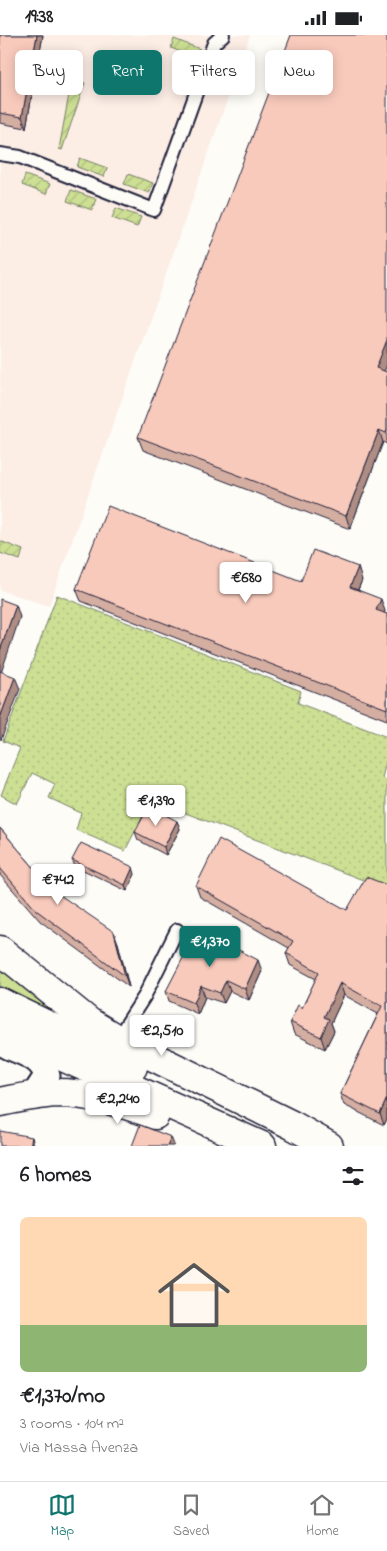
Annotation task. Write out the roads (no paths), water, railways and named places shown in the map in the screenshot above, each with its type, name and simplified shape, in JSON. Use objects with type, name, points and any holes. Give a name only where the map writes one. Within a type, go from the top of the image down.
[{"type":"main road","points":[[0,950],[89,1022],[117,1039],[292,1125],[329,1146]]},
{"type":"main road","points":[[0,1003],[228,1111],[310,1146]]},
{"type":"main road","points":[[0,1029],[262,1146]]},
{"type":"main road","points":[[11,1102],[58,1093],[98,1098],[137,1108],[233,1146]]},
{"type":"street","points":[[0,1043],[38,1060],[47,1076],[11,1102]]},
{"type":"lane","points":[[0,153],[20,157],[154,210],[214,43],[223,35]]},
{"type":"lane","points":[[117,1039],[144,997],[177,930]]}]
